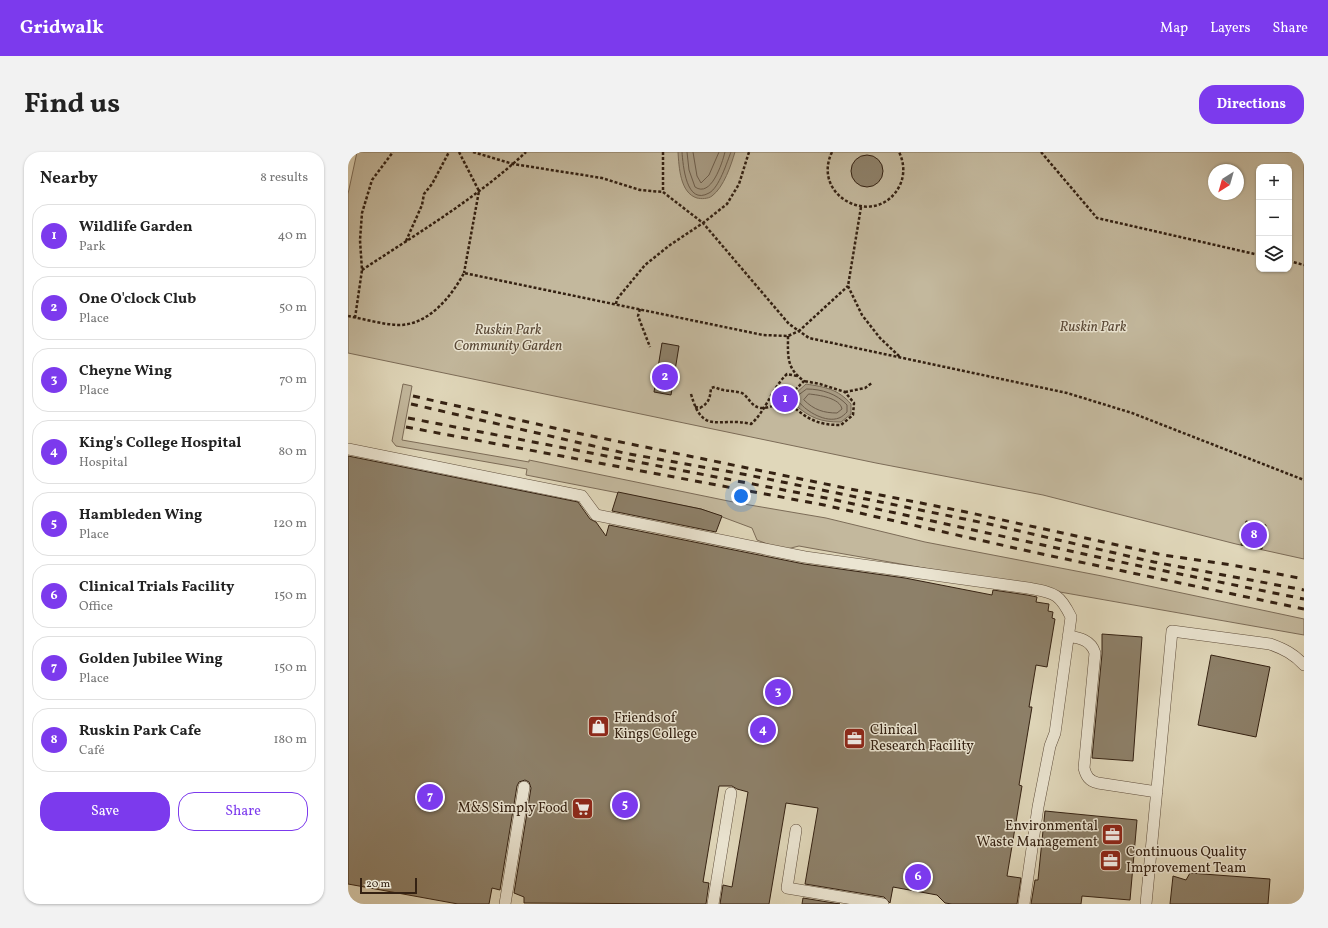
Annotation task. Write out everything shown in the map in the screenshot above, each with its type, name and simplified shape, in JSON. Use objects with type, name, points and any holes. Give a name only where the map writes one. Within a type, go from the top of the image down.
[{"type":"lane","points":[[348,449],[582,496],[596,515],[805,557],[1028,588],[1055,594],[1065,605],[1071,617],[1055,733],[1050,746],[1038,807],[1024,904]]},
{"type":"lane","points":[[1146,904],[1172,631],[1270,644],[1285,649],[1296,656],[1304,665]]},
{"type":"lane","points":[[1068,636],[1079,638],[1088,642],[1093,647],[1095,653],[1084,768],[1086,775],[1098,783],[1157,792]]},
{"type":"lane","points":[[505,904],[524,787]]},
{"type":"lane","points":[[713,904],[731,793]]},
{"type":"lane","points":[[796,830],[787,888],[883,904]]},
{"type":"path","points":[[355,318],[362,270],[360,240],[362,213],[372,180],[393,152]]},
{"type":"path","points":[[406,241],[422,205],[424,194],[432,184],[449,152]]},
{"type":"path","points":[[348,316],[397,325],[415,322],[431,314],[455,289],[464,273],[479,191],[459,152]]},
{"type":"path","points":[[473,152],[513,164],[602,178],[640,190],[663,192],[703,223],[789,324],[809,338],[1074,395],[1132,413],[1304,480]]},
{"type":"path","points":[[362,270],[437,222],[479,191],[526,152]]},
{"type":"path","points":[[663,152],[663,192]]},
{"type":"path","points":[[616,304],[617,299],[645,265],[727,204],[739,184],[749,152]]},
{"type":"path","points":[[832,152],[828,172],[831,185],[845,201],[861,207],[879,205],[889,199],[896,192],[902,182],[903,173],[903,160],[900,152]]},
{"type":"path","points":[[1041,152],[1097,218],[1256,254]]},
{"type":"path","points":[[861,207],[848,286],[862,315],[880,338],[900,357]]},
{"type":"path","points":[[1292,263],[1304,265]]},
{"type":"path","points":[[464,273],[763,335],[788,336],[799,331],[848,286]]},
{"type":"path","points":[[640,309],[638,316],[650,347]]},
{"type":"path","points":[[788,336],[788,364],[797,376],[804,381],[820,384],[845,392],[865,388],[872,383]]},
{"type":"path","points":[[691,394],[694,406],[702,419],[713,423],[738,421],[750,424],[758,417],[778,382],[787,374],[797,376]]},
{"type":"path","points":[[791,405],[793,392],[804,381]]},
{"type":"path","points":[[694,406],[700,408],[706,405],[710,399],[711,388],[715,387],[722,391],[734,391],[744,394],[751,403],[763,408],[782,402],[791,405],[808,419],[823,425],[842,425],[853,415],[854,403],[845,392]]},
{"type":"green space","name":"Ruskin Park","points":[[357,152],[1304,152],[1304,559],[1236,544],[1043,495],[876,463],[348,353],[348,194]]},
{"type":"green space","points":[[403,384],[412,386],[402,440],[529,462],[529,460],[738,503],[826,518],[925,542],[1102,576],[1304,619],[1304,635],[799,546],[783,550],[757,540],[752,528],[701,509],[526,475],[527,469],[396,446],[392,441]]},
{"type":"water","points":[[678,152],[735,152],[720,187],[709,198],[702,199],[691,195],[687,191],[680,172]]},
{"type":"water","points":[[806,384],[825,388],[841,395],[851,404],[851,414],[841,422],[821,420],[806,413],[795,405],[795,394]]},
{"type":"building","points":[[864,155],[870,155],[880,162],[883,171],[882,177],[876,184],[870,187],[864,187],[854,180],[851,174],[851,168],[858,158]]},
{"type":"building","points":[[662,343],[679,346],[671,395],[654,392]]},
{"type":"building","points":[[348,456],[578,502],[590,519],[596,522],[606,536],[609,525],[804,564],[905,578],[992,595],[993,590],[1027,595],[1037,597],[1036,602],[1049,604],[1048,611],[1053,612],[1052,618],[1055,619],[1047,667],[1036,665],[1029,707],[1032,707],[1019,785],[1022,786],[1007,876],[1021,878],[1017,904],[952,904],[945,903],[937,895],[893,887],[890,903],[884,897],[805,884],[818,808],[786,803],[769,904],[720,904],[723,885],[732,887],[748,792],[732,786],[719,786],[703,882],[709,883],[706,904],[524,903],[524,897],[514,893],[531,788],[529,782],[525,780],[519,782],[517,786],[500,890],[492,888],[489,904],[458,904],[348,884]]},
{"type":"building","points":[[618,492],[701,509],[722,516],[716,532],[612,511]]},
{"type":"building","points":[[1246,521],[1266,525],[1262,549],[1241,545]]},
{"type":"building","points":[[1102,634],[1142,637],[1133,761],[1092,758],[1102,654]]},
{"type":"building","points":[[1211,655],[1270,667],[1256,737],[1198,725]]},
{"type":"building","points":[[1045,811],[1137,820],[1130,900],[1082,896],[1081,904],[1031,904],[1035,880],[1038,880]]},
{"type":"building","points":[[1190,873],[1270,879],[1268,904],[1170,904],[1173,876],[1186,880]]},
{"type":"building","points":[[803,898],[840,904],[802,904]]},
{"type":"railway","points":[[413,396],[572,432],[966,512],[1163,555],[1232,565],[1304,579]]},
{"type":"railway","points":[[411,404],[624,453],[748,475],[989,524],[1154,562],[1304,590]]},
{"type":"railway","points":[[408,418],[831,499],[1130,564],[1304,599]]},
{"type":"railway","points":[[406,427],[824,505],[1037,553],[1304,609]]},
{"type":"place","name":"One O'clock Club","points":[[665,377]]},
{"type":"place","name":"Wildlife Garden","points":[[785,399]]},
{"type":"place","name":"Ruskin Park Cafe","points":[[1254,535]]},
{"type":"place","name":"Cheyne Wing","points":[[778,692]]},
{"type":"place","name":"Friends of Kings College","points":[[599,726]]},
{"type":"place","name":"King's College Hospital","points":[[763,730]]},
{"type":"place","name":"Clinical Research Facility","points":[[855,738]]},
{"type":"place","name":"Golden Jubilee Wing","points":[[430,797]]},
{"type":"place","name":"Hambleden Wing","points":[[625,805]]},
{"type":"place","name":"M&S Simply Food","points":[[583,808]]},
{"type":"place","name":"Environmental Waste Management","points":[[1113,834]]},
{"type":"place","name":"Continuous Quality Improvement Team","points":[[1110,860]]},
{"type":"place","name":"Clinical Trials Facility","points":[[918,877]]},
{"type":"park label","name":"Ruskin Park Community Garden","points":[[508,338]]}]
